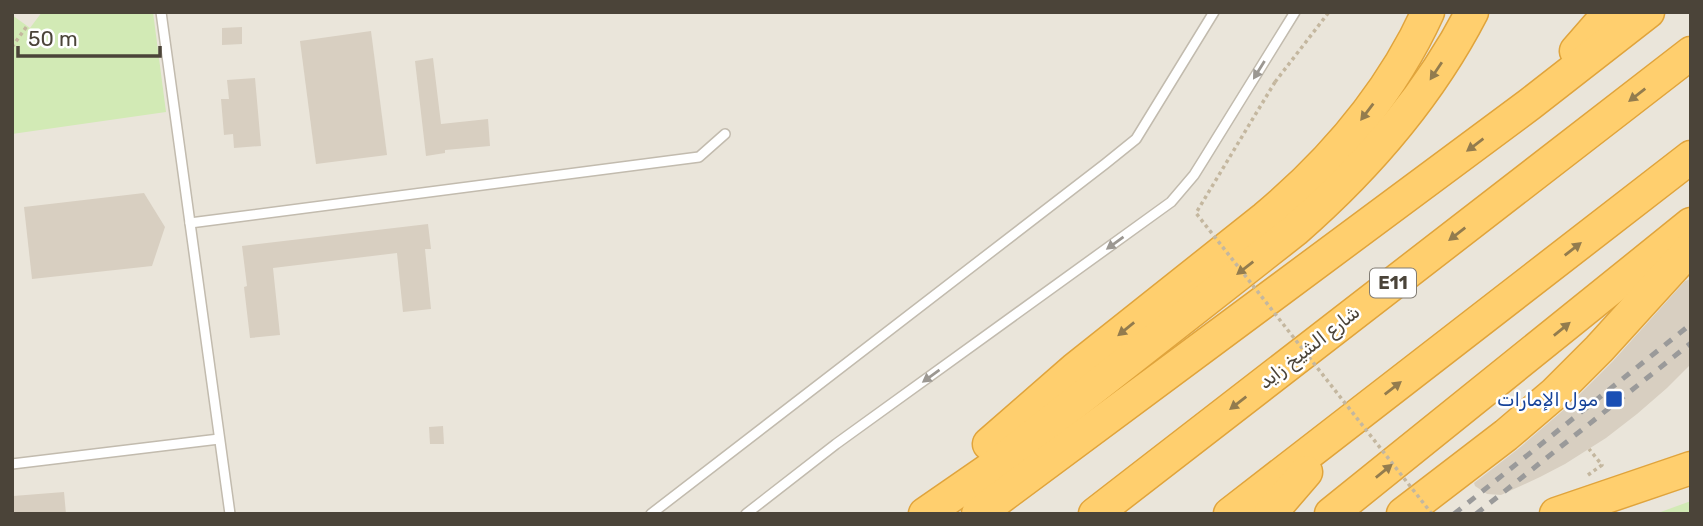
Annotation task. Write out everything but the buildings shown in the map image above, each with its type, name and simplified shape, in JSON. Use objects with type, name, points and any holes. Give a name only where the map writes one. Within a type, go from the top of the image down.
[{"type":"highway","points":[[915,514],[983,449],[1057,385],[1265,218],[1311,177],[1368,112],[1409,50],[1428,12]]},
{"type":"highway","points":[[963,514],[1277,271],[1327,220],[1371,164],[1450,51],[1472,12]]},
{"type":"highway","points":[[1530,104],[1610,12]]},
{"type":"highway","points":[[978,514],[1530,104],[1648,12]]},
{"type":"highway","name":"شارع الشيخ زايد","points":[[1095,514],[1691,53]]},
{"type":"highway","points":[[925,514],[993,467],[1295,229],[1345,184],[1391,134]]},
{"type":"highway","points":[[1230,514],[1691,157]]},
{"type":"highway","points":[[1331,514],[1691,225]]},
{"type":"highway","points":[[1403,514],[1506,435],[1554,394],[1691,248]]},
{"type":"highway","points":[[1270,514],[1339,430]]},
{"type":"highway","points":[[1556,514],[1691,468]]},
{"type":"lane","points":[[161,12],[230,514]]},
{"type":"lane","points":[[651,514],[1136,139],[1214,12]]},
{"type":"lane","points":[[747,514],[836,444],[1171,202],[1205,159],[1295,12]]},
{"type":"lane","points":[[190,223],[699,157],[724,134]]},
{"type":"lane","points":[[12,464],[219,439]]},
{"type":"path","points":[[1329,12],[1275,82],[1196,213],[1432,514]]},
{"type":"path","points":[[12,47],[27,26]]},
{"type":"shaded area","points":[[12,12],[1691,12],[1691,514],[12,514]]},
{"type":"green space","points":[[42,12],[153,12],[166,112],[12,134],[12,15],[30,28]]},
{"type":"green space","points":[[1691,501],[1691,514],[1655,514]]},
{"type":"railway","points":[[1454,514],[1691,324]]},
{"type":"railway","points":[[1476,514],[1691,343]]},
{"type":"place","name":"مول الإمارات","points":[[1614,399]]}]
